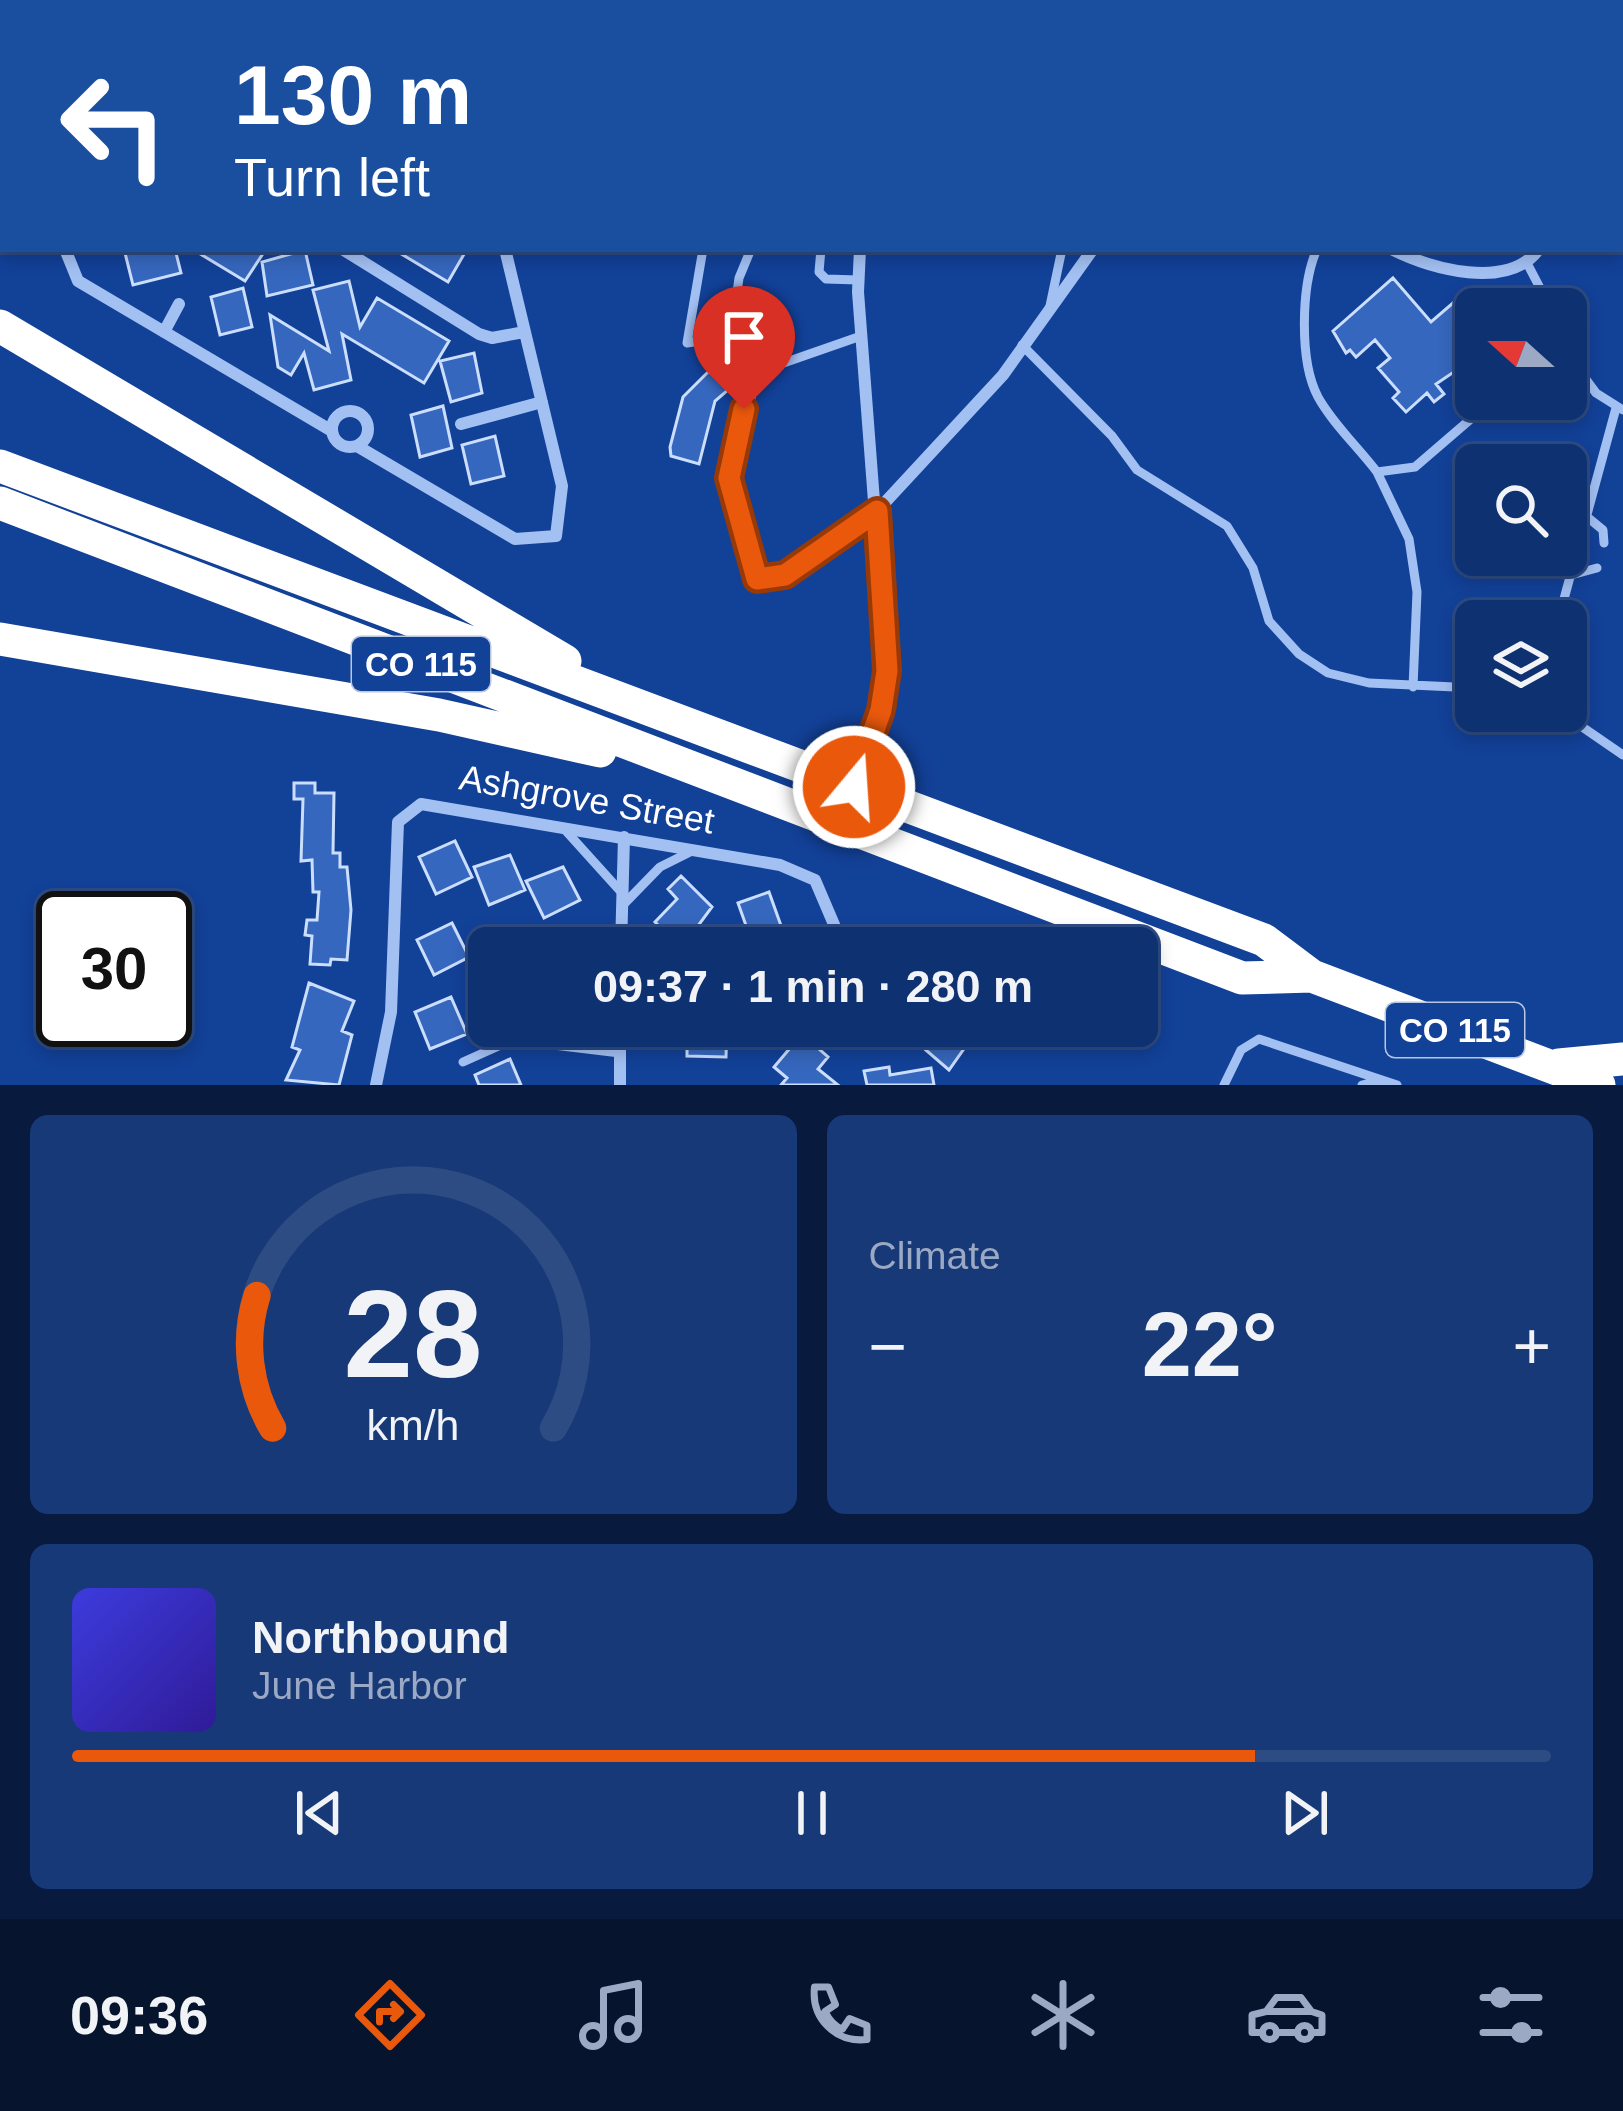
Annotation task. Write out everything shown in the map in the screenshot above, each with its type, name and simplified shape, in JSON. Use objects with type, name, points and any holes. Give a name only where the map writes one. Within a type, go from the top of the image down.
[{"type":"highway","points":[[0,326],[534,645],[723,739]]},
{"type":"highway","name":"CO 115","points":[[0,466],[25,500],[825,821],[1242,978],[1312,976]]},
{"type":"highway","name":"CO 115","points":[[25,500],[854,787],[1264,940],[1312,976],[1599,1085]]},
{"type":"highway","points":[[0,639],[515,731],[825,821]]},
{"type":"highway","points":[[1549,1066],[1623,1059]]},
{"type":"street","points":[[65,252],[78,281],[332,431],[343,446],[357,446],[515,539],[556,536],[562,486],[506,252]]},
{"type":"street","points":[[347,252],[479,334],[492,338],[524,332]]},
{"type":"street","points":[[825,821],[854,787],[881,710],[887,671],[860,336],[860,252]]},
{"type":"street","points":[[877,511],[949,439],[1091,252]]},
{"type":"street","points":[[1401,252],[1471,272],[1514,270],[1536,252]]},
{"type":"street","points":[[164,332],[178,304]]},
{"type":"street","points":[[461,424],[542,402]]},
{"type":"street","points":[[332,431],[339,415],[358,413],[368,431],[357,446]]},
{"type":"street","name":"Ashgrove Street","points":[[376,1085],[391,1012],[397,833],[404,812],[432,804],[700,848],[809,876],[819,886],[836,927]]},
{"type":"street","points":[[621,927],[624,837]]},
{"type":"street","points":[[620,1047],[620,1085]]},
{"type":"lane","points":[[702,252],[687,343],[731,336]]},
{"type":"lane","points":[[750,252],[739,278],[731,336],[740,360],[758,372]]},
{"type":"lane","points":[[821,252],[819,272],[826,279],[858,280]]},
{"type":"lane","points":[[1050,306],[1061,252]]},
{"type":"lane","points":[[1315,252],[1305,276],[1305,325],[1316,393],[1377,472],[1409,539],[1417,592],[1413,687]]},
{"type":"lane","points":[[1527,263],[1540,288]]},
{"type":"lane","points":[[758,372],[860,336]]},
{"type":"lane","points":[[1022,345],[1112,436],[1137,470],[1227,526],[1253,568],[1269,621],[1299,654],[1328,673],[1413,687],[1455,688]]},
{"type":"lane","points":[[758,372],[729,478],[757,579],[785,575],[877,511]]},
{"type":"lane","points":[[1587,378],[1619,409],[1587,513]]},
{"type":"lane","points":[[1377,472],[1415,467],[1470,420]]},
{"type":"lane","points":[[1587,517],[1604,530],[1604,543]]},
{"type":"lane","points":[[1587,571],[1597,568]]},
{"type":"lane","points":[[1587,731],[1623,755]]},
{"type":"lane","points":[[562,828],[622,900],[660,867],[700,848]]},
{"type":"lane","points":[[1224,1085],[1240,1050],[1259,1039],[1397,1085]]},
{"type":"lane","points":[[463,1062],[512,1040],[620,1053]]},
{"type":"lane","points":[[1362,1085],[1382,1080]]},
{"type":"building","points":[[176,252],[181,273],[133,285],[125,253]]},
{"type":"building","points":[[197,252],[264,252],[245,281]]},
{"type":"building","points":[[305,252],[313,285],[267,296],[262,262]]},
{"type":"building","points":[[398,252],[465,252],[448,282]]},
{"type":"building","points":[[1393,278],[1431,322],[1455,301],[1455,371],[1436,384],[1444,394],[1434,402],[1427,393],[1406,412],[1393,398],[1399,392],[1378,368],[1390,358],[1375,340],[1356,357],[1350,350],[1346,353],[1333,331]]},
{"type":"building","points":[[349,281],[360,327],[377,298],[449,341],[424,383],[342,334],[351,380],[314,390],[304,353],[291,375],[278,367],[270,315],[329,351],[313,290]]},
{"type":"building","points":[[243,288],[252,327],[220,335],[211,297]]},
{"type":"building","points":[[474,353],[482,393],[451,402],[440,361]]},
{"type":"building","points":[[709,371],[728,390],[715,401],[699,464],[671,456],[670,447],[683,397]]},
{"type":"building","points":[[443,406],[452,448],[420,457],[411,415]]},
{"type":"building","points":[[495,436],[504,476],[471,484],[462,445]]},
{"type":"building","points":[[294,783],[315,783],[315,793],[334,793],[333,853],[340,853],[340,867],[347,867],[351,910],[347,960],[331,959],[330,965],[310,964],[312,936],[305,935],[307,920],[317,920],[319,892],[313,892],[312,860],[301,861],[303,799],[294,799]]},
{"type":"building","points":[[455,841],[472,877],[436,894],[419,857]]},
{"type":"building","points":[[510,855],[525,890],[489,905],[474,867]]},
{"type":"building","points":[[563,867],[580,900],[544,918],[526,881]]},
{"type":"building","points":[[681,876],[712,907],[697,927],[660,927],[655,922],[677,899],[668,889]]},
{"type":"building","points":[[769,892],[782,927],[747,927],[738,903]]},
{"type":"building","points":[[452,923],[468,958],[434,975],[417,940]]},
{"type":"building","points":[[309,983],[354,1001],[342,1031],[352,1035],[339,1085],[286,1080],[300,1050],[292,1047]]},
{"type":"building","points":[[451,997],[467,1034],[430,1049],[415,1012]]},
{"type":"building","points":[[678,1047],[726,1047],[726,1057],[687,1056],[687,1049]]},
{"type":"building","points":[[791,1047],[817,1047],[828,1057],[818,1069],[838,1085],[781,1085],[787,1078],[774,1067]]},
{"type":"building","points":[[922,1047],[965,1047],[949,1070]]},
{"type":"building","points":[[510,1059],[521,1085],[479,1085],[475,1075]]},
{"type":"building","points":[[889,1067],[890,1075],[931,1068],[934,1085],[867,1085],[864,1071]]},
{"type":"route","points":[[744,409],[729,478],[757,579],[785,575],[877,511],[887,644],[885,695],[854,787]]}]
